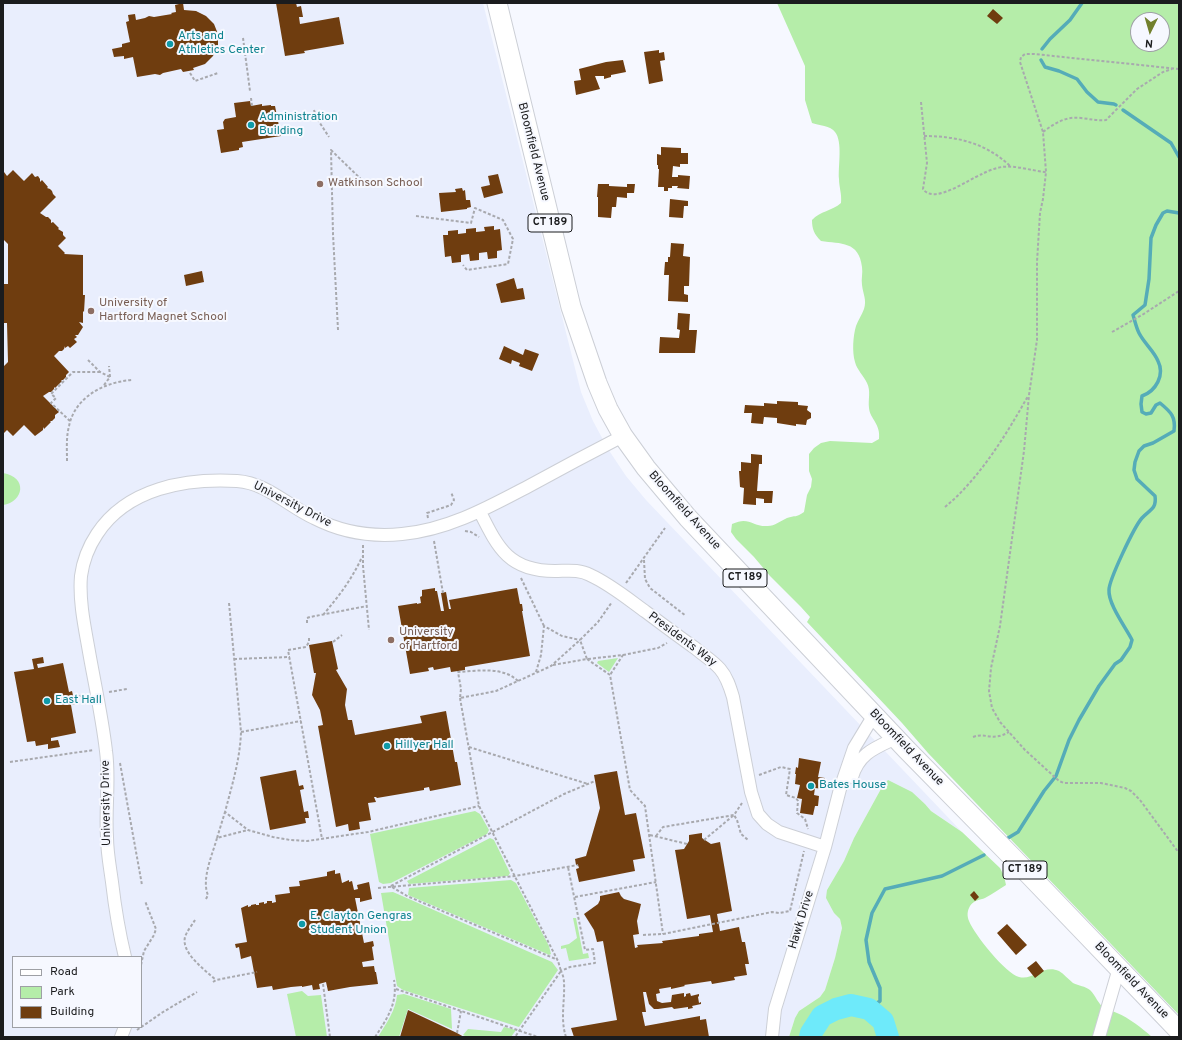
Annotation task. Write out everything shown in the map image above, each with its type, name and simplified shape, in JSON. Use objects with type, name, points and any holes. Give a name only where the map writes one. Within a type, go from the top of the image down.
[{"type":"main road","name":"Bloomfield Avenue","points":[[497,3],[571,307],[597,383],[608,409],[623,436],[646,468],[679,508],[874,715],[1179,1031]]},
{"type":"street","name":"University Drive","points":[[125,956],[117,923],[107,837],[108,776],[106,752],[84,627],[81,600],[81,575],[87,554],[95,537],[104,524],[121,507],[130,501],[152,491],[182,484],[207,481],[238,481],[257,486],[272,493],[313,518],[344,530],[366,534],[399,535],[419,532],[480,512],[623,436]]},
{"type":"street","name":"Presidents Way","points":[[480,512],[498,546],[516,562],[532,569],[554,571],[569,570],[590,575],[619,593],[720,669],[730,686],[733,696],[751,792],[758,814],[767,824],[779,832],[825,847]]},
{"type":"street","name":"Hawk Drive","points":[[772,1037],[775,1009],[825,847],[840,789],[854,748],[874,715]]},
{"type":"street","name":"Hawk Drive","points":[[837,804],[848,791],[856,766],[871,749],[896,738]]},
{"type":"street","points":[[1099,1037],[1119,968]]},
{"type":"street","points":[[121,1037],[130,1029]]},
{"type":"path","points":[[243,38],[250,91]]},
{"type":"path","points":[[1179,69],[1025,54],[1020,56],[1020,62],[1043,132],[1046,172],[1040,214],[1037,262],[1037,340],[1029,395],[1024,451],[1000,626],[989,680],[989,698],[992,708],[1000,722],[1050,773],[1059,781],[1064,783],[1101,783],[1125,788],[1131,791],[1140,800],[1179,853]]},
{"type":"path","points":[[1043,132],[1053,124],[1068,118],[1080,117],[1106,120],[1137,89],[1163,72],[1173,69]]},
{"type":"path","points":[[190,73],[195,81],[218,73]]},
{"type":"path","points":[[251,98],[252,106]]},
{"type":"path","points":[[921,102],[927,163],[923,189],[928,193],[935,195],[945,192],[992,169],[1011,166],[1046,172]]},
{"type":"path","points":[[314,110],[316,117],[329,137]]},
{"type":"path","points":[[924,136],[966,140],[993,153],[1011,166]]},
{"type":"path","points":[[338,330],[333,234],[331,150],[368,186]]},
{"type":"path","points":[[416,216],[471,223],[475,208],[503,220],[513,239],[508,264],[467,270],[463,265]]},
{"type":"path","points":[[1112,332],[1179,291]]},
{"type":"path","points":[[88,360],[100,372],[110,377]]},
{"type":"path","points":[[67,461],[67,439],[70,421],[76,409],[83,400],[101,387],[110,377],[109,366]]},
{"type":"path","points":[[70,421],[51,403],[56,398],[51,394],[73,372],[100,372]]},
{"type":"path","points":[[101,387],[116,382],[132,380]]},
{"type":"path","points":[[945,507],[977,474],[1012,424],[1029,395]]},
{"type":"path","points":[[429,523],[427,514],[451,505],[454,500],[451,492]]},
{"type":"path","points":[[623,587],[644,560],[665,528]]},
{"type":"path","points":[[460,532],[467,531],[482,540]]},
{"type":"path","points":[[439,539],[433,541],[444,592]]},
{"type":"path","points":[[363,545],[369,630]]},
{"type":"path","points":[[323,615],[348,585],[363,556]]},
{"type":"path","points":[[644,560],[644,579],[650,588],[686,616]]},
{"type":"path","points":[[519,575],[544,626],[541,655],[536,673]]},
{"type":"path","points":[[551,666],[598,622],[615,598]]},
{"type":"path","points":[[206,899],[208,895],[205,889],[205,880],[225,812],[240,750],[241,718],[229,603]]},
{"type":"path","points":[[307,623],[309,617],[367,606]]},
{"type":"path","points":[[544,626],[562,636],[580,640]]},
{"type":"path","points":[[333,642],[342,636]]},
{"type":"path","points":[[309,638],[309,642],[306,647],[288,650],[322,839]]},
{"type":"path","points":[[460,698],[496,691],[551,666],[658,648],[667,643],[670,639]]},
{"type":"path","points":[[580,640],[587,659],[610,675]]},
{"type":"path","points":[[623,655],[610,675],[630,790],[645,806],[663,934]]},
{"type":"path","points":[[234,659],[290,657]]},
{"type":"path","points":[[518,681],[512,675],[498,671],[458,672],[461,689],[460,698],[479,806],[558,960],[564,982],[563,1018],[566,1037]]},
{"type":"path","points":[[241,732],[301,721]]},
{"type":"path","points":[[973,737],[980,735],[999,736],[1009,732]]},
{"type":"path","points":[[469,747],[588,784]]},
{"type":"path","points":[[10,762],[99,749]]},
{"type":"path","points":[[755,776],[766,774],[781,767],[790,769],[786,796],[796,798],[798,802],[797,813],[805,819],[808,829]]},
{"type":"path","points":[[391,886],[564,794],[595,781]]},
{"type":"path","points":[[704,840],[734,815],[743,802]]},
{"type":"path","points":[[225,812],[248,830],[273,837],[307,841],[368,832],[479,806]]},
{"type":"path","points":[[656,836],[663,827],[734,815]]},
{"type":"path","points":[[734,815],[738,820],[741,834],[748,840]]},
{"type":"path","points":[[218,838],[248,830]]},
{"type":"path","points":[[650,835],[687,844]]},
{"type":"path","points":[[643,935],[663,934],[772,912],[780,913],[790,911],[804,851]]},
{"type":"path","points":[[378,888],[515,876],[578,865]]},
{"type":"path","points":[[515,1037],[562,971],[570,967],[595,962],[593,949],[585,950],[568,867]]},
{"type":"path","points":[[575,897],[656,882]]},
{"type":"path","points":[[391,886],[407,896],[549,958],[558,960]]},
{"type":"path","points":[[142,960],[144,951],[156,929],[145,901]]},
{"type":"path","points":[[195,920],[186,936],[186,949],[214,981],[257,972]]},
{"type":"path","points":[[375,1037],[389,1017],[396,989],[394,980]]},
{"type":"path","points":[[323,984],[330,1037]]},
{"type":"path","points":[[396,989],[538,1037]]},
{"type":"path","points":[[142,1023],[197,992]]},
{"type":"path","points":[[456,1033],[461,1011]]},
{"type":"shaded area","name":"University of Hartford","points":[[3,3],[483,3],[581,392],[593,421],[608,449],[626,476],[646,500],[962,832],[931,811],[911,792],[888,781],[882,787],[854,838],[844,861],[827,890],[834,913],[840,919],[842,928],[825,990],[820,997],[799,1011],[795,1018],[789,1037],[3,1037]]},
{"type":"green space","points":[[777,3],[1179,3],[1179,1015],[928,753],[902,723],[807,622],[810,617],[770,576],[731,532],[732,524],[738,522],[746,521],[761,526],[769,526],[804,512],[812,479],[809,471],[809,454],[821,443],[830,441],[872,443],[879,439],[878,429],[869,408],[868,386],[866,380],[856,365],[853,354],[855,330],[865,303],[860,259],[857,252],[848,245],[821,241],[815,234],[812,226],[812,220],[815,217],[841,203],[839,179],[839,142],[833,130],[828,127],[812,123],[805,100],[805,66]]},
{"type":"green space","points":[[3,473],[11,475],[16,479],[20,484],[20,489],[19,495],[15,499],[10,503],[3,505]]},
{"type":"green space","points":[[618,658],[609,672],[597,663],[598,661]]},
{"type":"green space","points":[[888,780],[912,792],[931,811],[962,832],[1000,868],[1006,885],[985,898],[973,902],[969,908],[968,915],[969,921],[977,935],[1006,969],[1019,977],[1024,978],[1053,969],[1059,971],[1073,983],[1090,990],[1105,1009],[1116,1012],[1140,1027],[1152,1037],[789,1037],[795,1018],[799,1011],[820,997],[825,990],[835,958],[842,928],[840,919],[834,913],[826,898],[827,890],[844,861],[854,838],[882,787]]},
{"type":"green space","points":[[475,811],[480,814],[489,830],[487,834],[391,883],[383,884],[379,882],[370,834]]},
{"type":"green space","points":[[490,838],[494,840],[510,873],[508,876],[409,884],[407,881]]},
{"type":"green space","points":[[511,880],[516,883],[549,946],[551,954],[549,955],[408,895],[409,888]]},
{"type":"green space","points":[[393,892],[552,962],[558,970],[519,1027],[403,990],[397,986],[381,893]]},
{"type":"green space","points":[[573,918],[576,918],[583,954],[588,953],[589,958],[569,961],[566,948],[561,949],[561,946],[569,944],[577,938]]},
{"type":"green space","points":[[302,991],[308,996],[321,995],[327,1037],[296,1037],[287,994]]},
{"type":"green space","points":[[404,994],[451,1009],[452,1029],[408,1009],[399,1037],[378,1037],[393,1011],[397,995]]},
{"type":"green space","points":[[504,1027],[516,1030],[511,1037],[467,1037],[463,1035],[468,1029],[501,1032]]},
{"type":"building","name":"Arts and Athletics Center","points":[[183,3],[184,10],[196,11],[206,16],[214,24],[218,34],[218,45],[213,56],[205,64],[193,68],[194,70],[183,72],[181,69],[160,75],[155,74],[137,77],[133,57],[124,59],[124,56],[114,57],[112,49],[122,47],[122,44],[130,42],[126,22],[129,21],[128,15],[135,14],[136,20],[149,16],[154,17],[172,14],[171,13],[176,12],[175,5]]},
{"type":"building","points":[[276,3],[296,3],[297,7],[301,6],[303,17],[299,17],[300,24],[339,17],[344,44],[285,56]]},
{"type":"building","points":[[993,9],[1003,18],[997,24],[987,16]]},
{"type":"building","points":[[659,50],[659,53],[664,52],[665,60],[660,61],[663,81],[649,84],[644,52]]},
{"type":"building","points":[[623,60],[626,72],[611,75],[611,77],[604,79],[604,76],[595,76],[600,89],[576,95],[574,81],[581,80],[579,69],[606,62]]},
{"type":"building","name":"Administration Building","points":[[250,101],[251,106],[262,104],[262,106],[275,106],[281,136],[242,142],[243,147],[239,148],[239,150],[221,153],[217,130],[224,129],[223,122],[225,119],[236,117],[234,103]]},
{"type":"building","points":[[661,147],[681,148],[681,153],[688,153],[688,164],[680,164],[680,167],[673,166],[672,177],[678,177],[678,175],[690,176],[689,189],[672,186],[672,188],[668,188],[668,191],[664,191],[664,187],[658,187],[659,169],[657,165],[657,154],[661,155]]},
{"type":"building","points":[[13,170],[24,181],[32,173],[35,177],[38,176],[40,182],[42,180],[48,187],[47,188],[52,191],[56,197],[40,213],[48,217],[51,220],[51,223],[53,222],[59,228],[58,229],[63,232],[63,235],[66,238],[58,246],[65,253],[64,254],[83,255],[83,295],[85,295],[84,312],[83,311],[83,323],[79,322],[83,327],[78,335],[75,335],[77,337],[74,339],[77,342],[70,348],[68,346],[65,348],[65,346],[62,351],[59,351],[54,356],[69,372],[51,392],[43,396],[59,412],[44,429],[43,427],[43,430],[35,436],[24,425],[13,436],[7,430],[3,434],[3,367],[8,362],[7,323],[4,323],[3,320],[3,287],[4,284],[8,284],[8,244],[3,239],[3,173],[4,172],[7,176]]},
{"type":"building","points":[[498,174],[503,193],[484,198],[481,187],[490,185],[488,176]]},
{"type":"building","points":[[598,184],[627,187],[627,184],[635,184],[634,193],[627,193],[627,198],[617,197],[616,207],[612,207],[611,218],[598,217]]},
{"type":"building","points":[[462,188],[463,191],[465,190],[466,200],[470,200],[471,207],[467,209],[441,212],[439,193],[456,192],[455,189]]},
{"type":"building","points":[[670,199],[688,201],[688,206],[684,206],[683,218],[669,217]]},
{"type":"building","points":[[494,226],[494,230],[500,229],[502,250],[497,251],[497,258],[488,259],[487,252],[479,253],[479,260],[470,261],[469,254],[461,255],[461,262],[452,263],[451,256],[445,257],[443,235],[448,235],[448,231],[458,230],[458,234],[466,233],[466,229],[476,228],[476,232],[485,231],[484,227]]},
{"type":"building","points":[[671,243],[684,244],[683,256],[690,257],[689,286],[684,286],[684,294],[688,295],[688,302],[668,301],[669,275],[664,275],[665,262],[668,262],[668,257],[670,257]]},
{"type":"building","points":[[202,271],[204,282],[186,286],[184,275]]},
{"type":"building","points":[[514,278],[517,289],[523,288],[525,299],[501,303],[496,284]]},
{"type":"building","points":[[678,313],[690,314],[689,330],[697,330],[695,353],[659,353],[660,337],[679,338],[680,330],[677,329]]},
{"type":"building","points":[[504,346],[523,355],[525,349],[539,354],[532,371],[519,366],[520,363],[512,360],[511,364],[499,359]]},
{"type":"building","points":[[777,401],[798,402],[798,405],[808,406],[807,410],[811,413],[811,418],[807,420],[806,425],[796,424],[796,426],[777,423],[777,418],[764,417],[763,424],[751,423],[752,413],[744,413],[745,405],[764,406],[764,403],[777,404]]},
{"type":"building","points":[[751,454],[762,455],[762,464],[759,464],[757,491],[773,491],[772,503],[764,503],[764,499],[756,498],[756,505],[743,504],[744,488],[740,487],[739,471],[741,471],[741,462],[751,463]]},
{"type":"building","points":[[435,588],[441,611],[444,611],[441,593],[446,592],[449,609],[451,609],[449,600],[517,588],[520,604],[522,604],[530,656],[465,667],[465,670],[451,672],[450,667],[434,670],[433,667],[428,668],[429,671],[410,674],[398,606],[421,603],[420,597],[422,596],[422,590]]},
{"type":"building","name":"Hillyer Hall","points":[[332,641],[338,669],[336,670],[347,689],[345,705],[348,720],[352,720],[355,735],[422,723],[420,716],[446,711],[455,762],[457,762],[461,785],[430,791],[429,787],[424,788],[424,790],[377,798],[374,797],[376,802],[368,803],[371,820],[359,822],[360,829],[349,831],[348,824],[336,827],[318,726],[323,725],[320,710],[312,695],[316,673],[314,673],[309,645]]},
{"type":"building","name":"East Hall","points":[[43,657],[44,663],[37,664],[38,668],[63,663],[69,692],[72,691],[75,704],[71,705],[76,733],[51,738],[51,741],[58,740],[60,747],[48,749],[48,744],[36,746],[35,741],[27,742],[14,672],[34,669],[32,659]]},
{"type":"building","name":"Bates House","points":[[799,758],[821,762],[818,777],[825,778],[823,789],[815,788],[814,795],[819,796],[818,806],[815,806],[813,815],[800,813],[802,799],[797,798],[800,785],[795,784],[796,767],[798,768]]},
{"type":"building","points":[[296,770],[299,786],[303,785],[304,789],[300,790],[304,812],[308,811],[309,818],[305,818],[306,823],[270,830],[260,777]]},
{"type":"building","points":[[617,771],[625,815],[636,813],[645,858],[633,860],[635,871],[579,882],[576,869],[579,868],[578,865],[576,865],[575,859],[586,856],[600,808],[594,775]]},
{"type":"building","points":[[702,833],[702,838],[711,844],[720,842],[732,911],[717,914],[720,931],[739,927],[742,942],[745,942],[749,964],[745,964],[747,975],[734,977],[735,980],[712,984],[711,981],[684,985],[685,986],[671,989],[671,987],[659,989],[660,993],[656,994],[657,1001],[662,1003],[671,1002],[672,995],[684,993],[684,997],[686,994],[690,993],[691,996],[699,994],[699,1003],[701,1002],[701,1004],[692,1006],[693,1008],[688,1009],[688,1007],[674,1009],[672,1007],[654,1009],[649,1004],[646,992],[643,992],[646,1012],[642,1012],[645,1026],[700,1016],[700,1020],[706,1019],[709,1037],[574,1037],[571,1028],[617,1020],[603,941],[597,942],[594,930],[584,914],[598,904],[600,896],[619,892],[624,899],[641,904],[637,921],[639,934],[633,935],[635,948],[638,947],[637,945],[663,943],[662,941],[699,936],[699,934],[713,932],[710,915],[687,919],[675,850],[684,849],[689,841],[689,835]]},
{"type":"building","name":"E. Clayton Gengras Student Union","points":[[335,870],[335,874],[340,873],[342,883],[349,880],[349,882],[352,881],[354,890],[358,889],[357,885],[369,882],[372,899],[360,902],[360,898],[355,898],[364,943],[373,941],[374,946],[372,947],[374,960],[362,962],[363,967],[374,966],[378,984],[328,991],[326,982],[319,984],[320,989],[313,990],[312,985],[273,990],[272,986],[257,988],[251,956],[241,959],[239,947],[236,948],[235,944],[247,942],[241,908],[248,905],[248,907],[256,904],[259,905],[259,903],[264,902],[264,904],[267,903],[267,901],[272,901],[272,903],[276,902],[275,895],[290,893],[289,887],[300,886],[299,881],[327,876],[327,872]]},
{"type":"building","points":[[974,891],[979,897],[975,901],[970,895]]},
{"type":"building","points":[[1007,924],[1027,945],[1016,955],[997,933]]},
{"type":"building","points":[[1036,961],[1044,971],[1035,978],[1027,968]]},
{"type":"building","points":[[408,1010],[457,1033],[464,1037],[400,1037]]},
{"type":"waterway","points":[[1042,49],[1070,20],[1082,3]]},
{"type":"waterway","points":[[1041,60],[1045,67],[1077,79],[1087,92],[1098,102],[1116,105]]},
{"type":"waterway","points":[[1123,110],[1171,143],[1179,157]]},
{"type":"waterway","points":[[1008,838],[1018,832],[1044,791],[1056,776],[1069,740],[1079,720],[1099,686],[1130,647],[1132,640],[1111,602],[1109,596],[1110,584],[1122,554],[1138,523],[1154,507],[1155,504],[1155,496],[1137,479],[1134,470],[1139,451],[1144,446],[1153,443],[1174,431],[1172,415],[1160,403],[1156,405],[1151,413],[1146,414],[1142,412],[1142,396],[1147,394],[1158,382],[1160,377],[1160,366],[1152,350],[1139,333],[1133,315],[1145,305],[1149,279],[1151,238],[1156,225],[1163,213],[1167,211],[1179,213]]},
{"type":"waterway","points":[[869,1009],[880,1001],[880,988],[869,962],[866,940],[872,913],[885,889],[942,876],[984,855]]},
{"type":"waterway","points":[[810,1037],[822,1016],[836,1009],[851,1005],[869,1009],[883,1021],[888,1037]]},
{"type":"place","name":"Arts and Athletics Center","points":[[170,44]]},
{"type":"place","name":"Administration Building","points":[[251,125]]},
{"type":"place","name":"Watkinson School","points":[[320,184]]},
{"type":"place","name":"University of Hartford Magnet School","points":[[91,311]]},
{"type":"place","name":"University of Hartford","points":[[391,640]]},
{"type":"place","name":"East Hall","points":[[47,701]]},
{"type":"place","name":"Hillyer Hall","points":[[387,746]]},
{"type":"place","name":"Bates House","points":[[811,786]]},
{"type":"place","name":"E. Clayton Gengras Student Union","points":[[302,924]]}]
